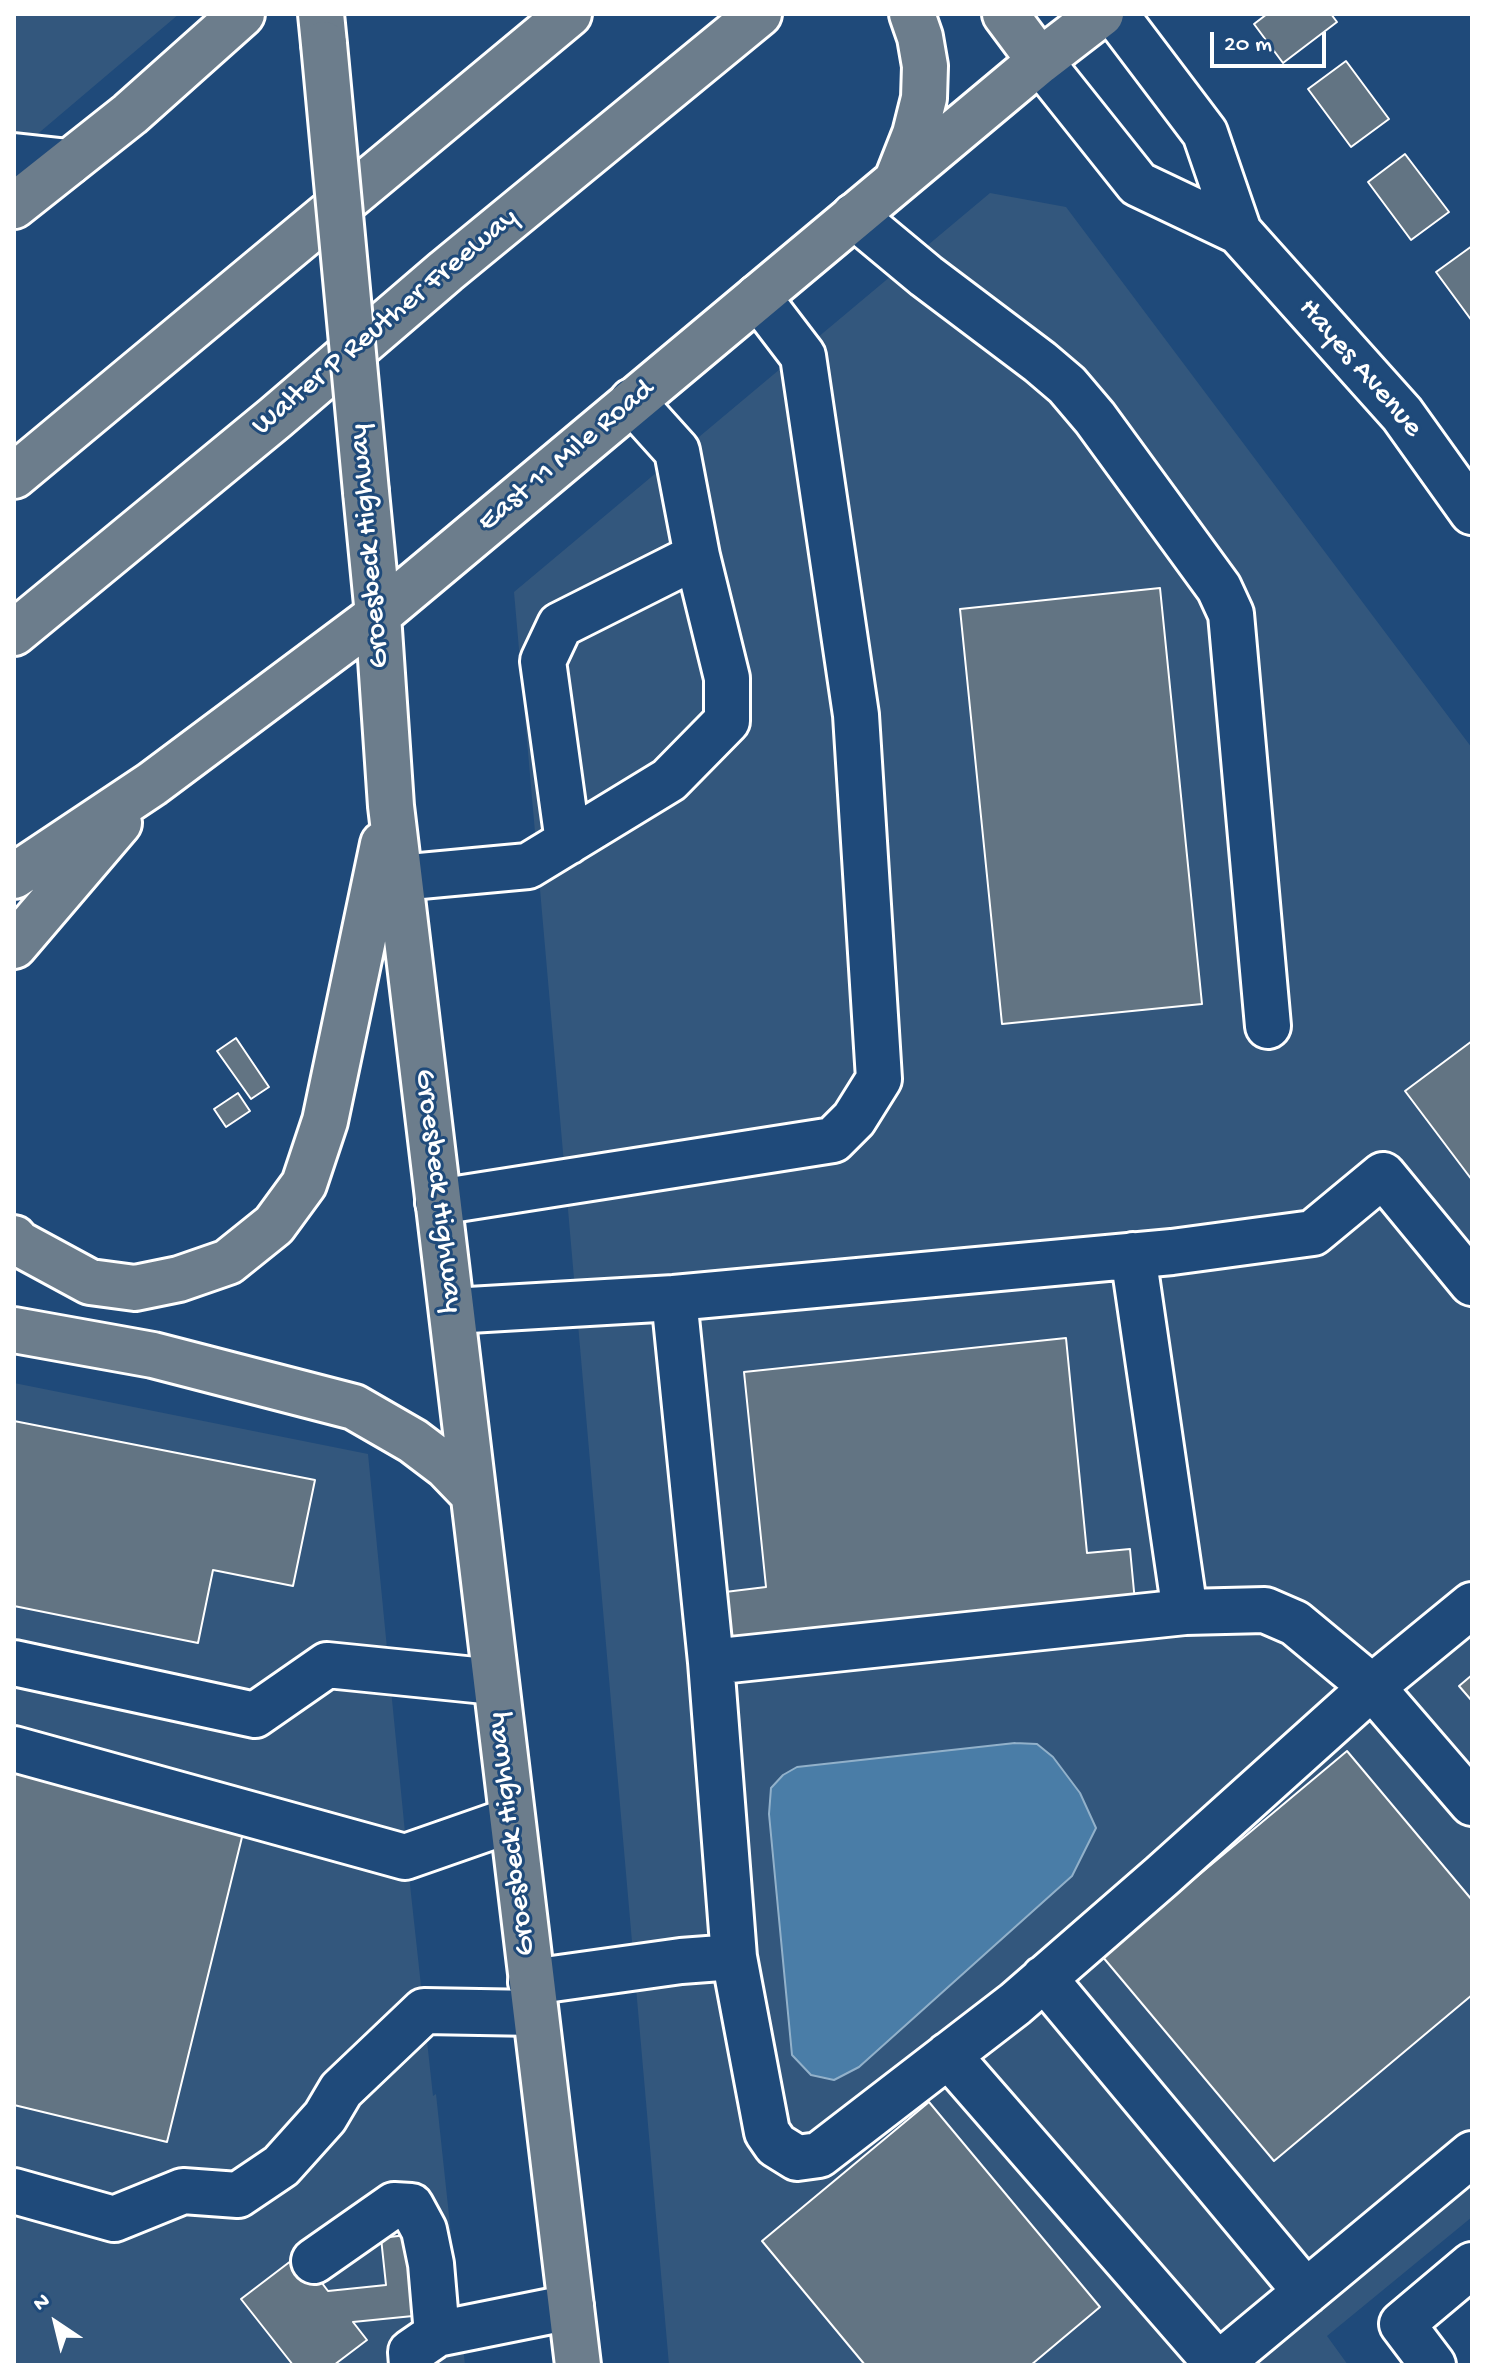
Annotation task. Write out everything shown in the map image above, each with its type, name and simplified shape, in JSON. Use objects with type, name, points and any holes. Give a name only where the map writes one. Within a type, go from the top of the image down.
[{"type":"main road","points":[[14,206],[130,114],[242,14]]},
{"type":"main road","points":[[14,476],[569,14]]},
{"type":"main road","name":"Walter P Reuther Freeway","points":[[14,633],[275,418],[481,241],[759,14]]},
{"type":"main road","name":"Hayes Avenue","points":[[1005,14],[1040,61]]},
{"type":"main road","name":"East 11 Mile Road","points":[[14,876],[152,784],[378,615],[897,179],[1101,14]]},
{"type":"main road","points":[[897,179],[915,134],[924,98],[925,66],[916,26]]},
{"type":"main road","name":"Groesbeck Highway","points":[[322,29],[378,615],[391,806],[578,2365]]},
{"type":"main road","points":[[14,946],[152,784]]},
{"type":"main road","points":[[14,1238],[90,1282],[135,1288],[179,1279],[228,1262],[274,1225],[304,1184],[325,1121],[391,806]]},
{"type":"main road","points":[[14,1330],[153,1355],[354,1407],[413,1441],[446,1466],[472,1493]]},
{"type":"street","name":"Hayes Avenue","points":[[1115,14],[1205,133],[1239,232]]},
{"type":"street","name":"Hayes Avenue","points":[[1040,61],[1138,184],[1239,232],[1402,414],[1472,512]]},
{"type":"street","points":[[14,156],[69,162]]},
{"type":"street","points":[[854,216],[1067,385],[1095,418],[1219,588],[1231,614],[1268,1026]]},
{"type":"street","points":[[438,1202],[833,1140],[854,1119],[879,1079],[856,715],[803,356],[758,297]]},
{"type":"street","points":[[399,878],[528,866],[669,780],[727,721],[727,678],[697,556],[677,451],[632,401]]},
{"type":"street","points":[[568,842],[543,661],[560,625],[697,556]]},
{"type":"street","points":[[452,1311],[674,1298],[1133,1255],[1313,1233],[1383,1175],[1472,1283]]},
{"type":"street","points":[[1133,1255],[1185,1612]]},
{"type":"street","points":[[674,1298],[711,1662],[734,1957],[767,2132],[776,2145],[797,2158],[819,2155],[1044,1978],[1174,1866],[1372,1687],[1472,1605]]},
{"type":"street","points":[[711,1662],[1185,1612],[1265,1610],[1295,1623],[1372,1687],[1472,1803]]},
{"type":"street","points":[[14,1663],[255,1715],[327,1665],[495,1682]]},
{"type":"street","points":[[14,1749],[405,1857],[511,1820]]},
{"type":"street","points":[[14,2191],[114,2219],[183,2191],[238,2195],[281,2166],[325,2117],[341,2090],[424,2011],[533,1998],[681,1961],[734,1957]]},
{"type":"street","points":[[1044,1978],[1306,2292]]},
{"type":"street","points":[[948,2055],[1218,2365],[1472,2154]]},
{"type":"street","points":[[314,2261],[394,2205],[411,2206],[424,2230],[431,2264],[424,2350],[571,2307]]},
{"type":"street","points":[[1433,2365],[1402,2324],[1472,2265]]},
{"type":"shaded area","points":[[14,14],[179,14],[14,154]]},
{"type":"shaded area","points":[[990,193],[1066,207],[1472,748],[1472,2217],[1327,2336],[1348,2365],[669,2365],[514,592]]},
{"type":"shaded area","points":[[14,1383],[368,1454],[411,1894],[465,2365],[14,2365]]},
{"type":"shaded area","points":[[1015,1743],[1037,1744],[1053,1757],[1080,1793],[1096,1828],[1072,1876],[859,2067],[834,2080],[811,2075],[792,2055],[769,1814],[771,1788],[783,1775],[797,1767]]},
{"type":"building","points":[[1267,14],[1331,14],[1337,22],[1283,63],[1254,24]]},
{"type":"building","points":[[1346,61],[1389,119],[1351,147],[1308,89]]},
{"type":"building","points":[[1405,154],[1449,212],[1411,240],[1368,182]]},
{"type":"building","points":[[1472,246],[1472,321],[1436,272]]},
{"type":"building","points":[[1160,588],[1202,1004],[1002,1024],[960,609]]},
{"type":"building","points":[[236,1038],[269,1087],[251,1099],[217,1051]]},
{"type":"building","points":[[1472,1041],[1472,1180],[1405,1091]]},
{"type":"building","points":[[238,1093],[250,1111],[226,1127],[214,1109]]},
{"type":"building","points":[[1066,1338],[1087,1553],[1130,1549],[1135,1602],[731,1645],[725,1592],[766,1587],[744,1372]]},
{"type":"building","points":[[14,1421],[315,1480],[293,1586],[213,1570],[198,1643],[14,1606]]},
{"type":"building","points":[[1472,1675],[1472,1701],[1459,1686]]},
{"type":"building","points":[[1347,1751],[1472,1900],[1472,1995],[1274,2161],[1102,1956]]},
{"type":"building","points":[[14,1772],[244,1829],[167,2142],[14,2105]]},
{"type":"building","points":[[929,2102],[1100,2307],[1031,2365],[865,2365],[762,2241]]},
{"type":"building","points":[[415,2234],[423,2315],[353,2322],[367,2340],[334,2365],[293,2365],[241,2299],[300,2254],[328,2291],[386,2285],[381,2238]]}]
